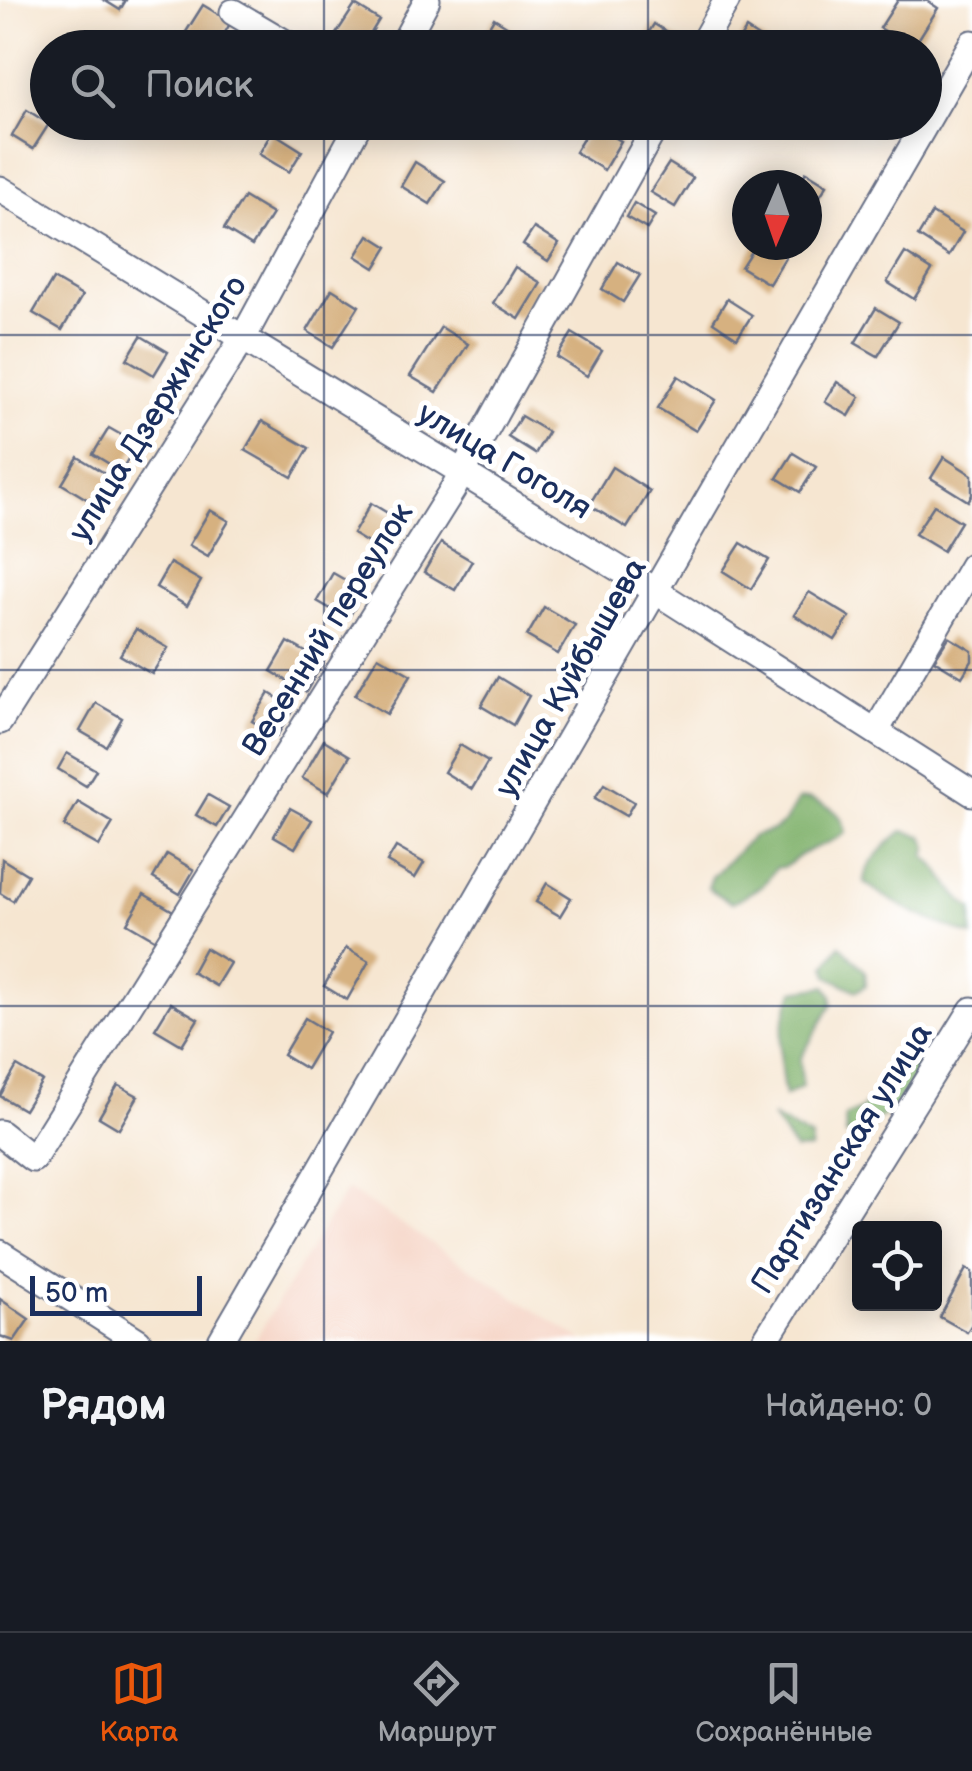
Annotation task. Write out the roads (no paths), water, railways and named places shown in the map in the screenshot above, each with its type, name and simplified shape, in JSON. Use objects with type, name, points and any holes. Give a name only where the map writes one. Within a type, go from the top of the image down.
[{"type":"street","points":[[411,30],[427,0]]},
{"type":"street","points":[[710,30],[727,0]]},
{"type":"street","points":[[233,12],[264,30]]},
{"type":"street","name":"улица Куйбышева","points":[[942,96],[972,44]]},
{"type":"street","name":"улица Дзержинского","points":[[0,721],[242,338],[350,140]]},
{"type":"street","name":"Весенний переулок","points":[[0,1134],[33,1158],[462,472],[648,140]]},
{"type":"street","name":"улица Куйбышева","points":[[221,1341],[917,140]]},
{"type":"street","name":"улица Гоголя","points":[[0,189],[657,592],[972,793]]},
{"type":"street","points":[[876,731],[972,566]]},
{"type":"street","name":"Партизанская улица","points":[[764,1341],[972,1010]]},
{"type":"street","points":[[0,1253],[138,1341]]}]
